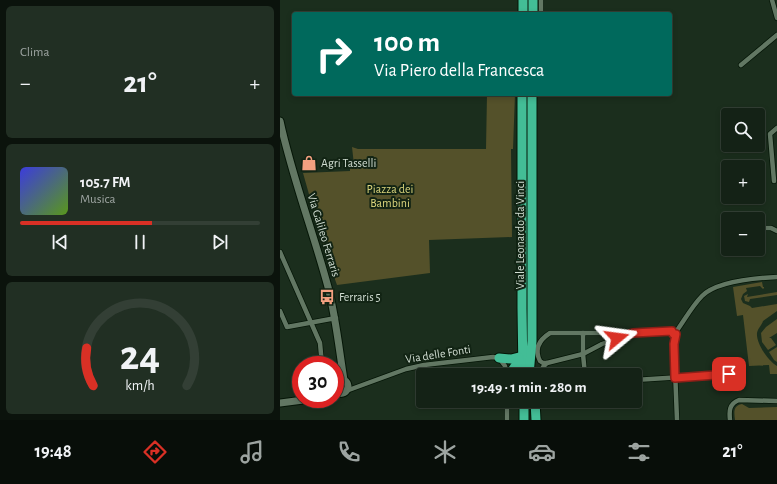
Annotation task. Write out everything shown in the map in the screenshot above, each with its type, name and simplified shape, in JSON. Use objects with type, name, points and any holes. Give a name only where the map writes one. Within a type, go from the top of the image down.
[{"type":"highway","points":[[523,0],[523,12]]},
{"type":"highway","points":[[533,0],[533,12]]},
{"type":"highway","name":"Viale Leonardo da Vinci","points":[[522,96],[520,356],[522,368]]},
{"type":"highway","name":"Viale Leonardo da Vinci","points":[[530,368],[532,341],[532,96]]},
{"type":"highway","points":[[532,341],[534,368]]},
{"type":"highway","points":[[499,358],[511,359],[520,356]]},
{"type":"highway","points":[[512,368],[520,356]]},
{"type":"highway","points":[[519,368],[520,356]]},
{"type":"highway","points":[[519,408],[519,420]]},
{"type":"highway","points":[[524,408],[524,420]]},
{"type":"highway","points":[[530,408],[530,420]]},
{"type":"highway","points":[[535,408],[536,420]]},
{"type":"street","points":[[541,0],[541,12]]},
{"type":"street","points":[[772,0],[777,18]]},
{"type":"street","points":[[741,65],[777,35]]},
{"type":"street","name":"Via Galileo Ferraris","points":[[280,121],[286,148],[336,318],[340,356]]},
{"type":"street","points":[[774,181],[770,134],[777,128]]},
{"type":"street","points":[[765,228],[771,228],[777,231]]},
{"type":"street","points":[[280,252],[320,343],[321,356]]},
{"type":"street","points":[[677,420],[674,344],[675,331],[702,297],[709,292],[729,284],[776,276]]},
{"type":"street","points":[[280,311],[287,327],[336,318]]},
{"type":"street","points":[[633,333],[602,344],[583,354],[548,363],[543,363],[540,361],[537,352],[539,343],[550,333],[633,333],[675,331]]},
{"type":"street","points":[[583,333],[584,368]]},
{"type":"street","name":"Via delle Fonti","points":[[344,383],[359,386],[406,369],[424,365],[493,357],[499,358]]},
{"type":"street","points":[[499,358],[506,368]]},
{"type":"street","points":[[542,368],[548,363]]},
{"type":"street","points":[[642,380],[729,374]]},
{"type":"street","points":[[730,420],[730,407],[739,400],[777,401]]},
{"type":"street","points":[[280,404],[292,402]]},
{"type":"street","points":[[507,408],[507,420]]},
{"type":"green space","name":"Piazza dei Bambini","points":[[487,96],[515,96],[513,149],[511,149],[512,237],[429,240],[430,273],[337,285],[325,251],[303,173],[350,171],[350,166],[354,165],[352,147],[358,149],[486,149]]},
{"type":"green space","points":[[762,282],[764,287],[763,289],[760,286],[746,288],[747,291],[743,294],[741,299],[743,303],[752,308],[777,304],[777,311],[763,321],[758,330],[757,337],[763,351],[777,366],[777,374],[770,374],[769,365],[749,366],[743,315],[737,316],[733,287]]},
{"type":"green space","points":[[777,292],[777,295],[750,299],[749,302],[745,301],[744,296],[748,294],[747,297]]},
{"type":"green space","points":[[777,319],[777,333],[769,338],[771,338],[776,345],[768,350],[762,342],[761,333],[766,327]]},
{"type":"green space","points":[[777,347],[777,362],[769,352]]},
{"type":"green space","points":[[742,404],[749,408],[777,407],[777,420],[735,420],[734,412],[737,406]]},
{"type":"place","name":"Agri Tasselli","points":[[309,163]]},
{"type":"place","name":"Ferraris 5","points":[[327,297]]},
{"type":"route","points":[[617,338],[633,333],[672,331],[673,334],[676,334],[674,344],[675,378],[729,374]]}]
